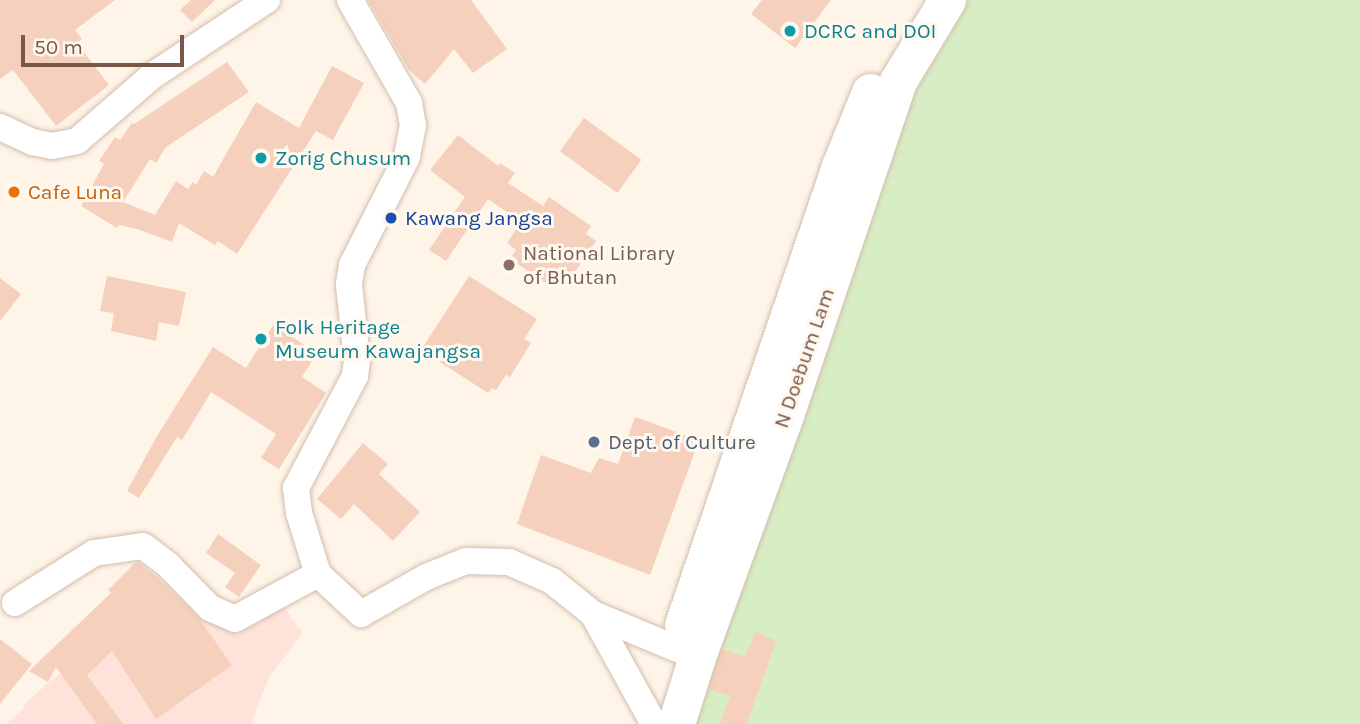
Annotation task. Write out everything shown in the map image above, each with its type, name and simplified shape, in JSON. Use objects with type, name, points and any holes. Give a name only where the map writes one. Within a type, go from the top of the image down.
[{"type":"main road","name":"N Doebum Lam","points":[[676,724],[686,653],[840,166],[884,57],[920,0]]},
{"type":"main road","name":"N Doebum Lam","points":[[655,724],[784,418],[898,81],[947,0]]},
{"type":"street","points":[[0,127],[32,142],[52,146],[77,141],[152,76],[267,0]]},
{"type":"street","points":[[350,0],[409,103],[413,125],[407,157],[352,265],[349,285],[355,376],[296,488],[299,513],[318,573],[361,614],[426,577],[466,561],[509,562],[552,581],[593,614],[686,653]]},
{"type":"street","points":[[15,603],[94,553],[143,546],[168,565],[210,608],[234,619],[318,573]]},
{"type":"street","points":[[593,614],[655,724]]},
{"type":"shaded area","points":[[185,566],[238,635],[280,603],[303,633],[269,678],[251,724],[6,724],[24,708],[23,705]]},
{"type":"green space","points":[[946,0],[1360,0],[1360,724],[685,724]]},
{"type":"building","points":[[0,0],[115,0],[75,30],[82,39],[77,43],[109,85],[56,126],[13,70],[0,79]]},
{"type":"building","points":[[191,0],[215,0],[192,22],[180,10]]},
{"type":"building","points":[[368,0],[471,0],[507,49],[473,73],[454,49],[425,84],[409,70]]},
{"type":"building","name":"DCRC and DOI","points":[[762,0],[831,0],[795,48],[751,14]]},
{"type":"building","points":[[227,62],[249,92],[166,147],[156,163],[150,159],[123,202],[155,215],[176,181],[188,189],[193,182],[196,185],[204,171],[213,177],[256,102],[299,128],[332,66],[364,83],[333,140],[316,131],[237,254],[218,241],[215,245],[179,223],[172,242],[137,229],[119,225],[117,228],[81,206],[104,164],[99,161],[115,137],[120,140],[132,123]]},
{"type":"building","points":[[584,118],[641,160],[617,193],[560,151]]},
{"type":"building","points":[[458,135],[498,166],[500,163],[515,173],[508,183],[543,206],[549,197],[591,226],[586,234],[596,241],[566,285],[557,279],[552,287],[510,259],[516,250],[507,243],[521,222],[488,199],[446,261],[429,250],[465,197],[430,170]]},
{"type":"building","points":[[107,276],[186,292],[179,326],[159,322],[156,341],[111,331],[114,313],[100,311]]},
{"type":"building","points":[[469,276],[537,319],[524,339],[531,343],[510,377],[506,375],[496,390],[492,388],[488,393],[421,350]]},
{"type":"building","points":[[0,278],[21,294],[0,321]]},
{"type":"building","points":[[273,325],[317,353],[302,377],[326,393],[279,469],[261,458],[276,434],[211,392],[182,440],[177,437],[139,498],[127,491],[157,436],[213,347],[246,368]]},
{"type":"building","points":[[635,417],[699,440],[650,575],[517,524],[541,455],[591,473],[599,458],[618,464]]},
{"type":"building","points":[[363,443],[388,464],[379,474],[420,512],[393,541],[354,504],[341,519],[317,499]]},
{"type":"building","points":[[218,534],[261,565],[239,597],[225,587],[235,573],[206,553]]},
{"type":"building","points":[[135,563],[139,563],[156,576],[200,620],[232,665],[156,719],[112,651],[87,675],[123,724],[97,724],[56,667],[48,682],[29,671],[111,593],[108,590]]},
{"type":"building","points":[[756,631],[776,641],[747,724],[720,724],[730,696],[709,689],[722,649],[745,657]]},
{"type":"building","points":[[0,639],[32,664],[0,704]]},
{"type":"place","name":"DCRC and DOI","points":[[790,31]]},
{"type":"place","name":"Zorig Chusum","points":[[261,158]]},
{"type":"place","name":"Cafe Luna","points":[[14,192]]},
{"type":"place","name":"Kawang Jangsa","points":[[391,218]]},
{"type":"place","name":"National Library of Bhutan","points":[[509,265]]},
{"type":"place","name":"Folk Heritage Museum Kawajangsa","points":[[261,339]]},
{"type":"place","name":"Dept. of Culture","points":[[594,442]]}]
